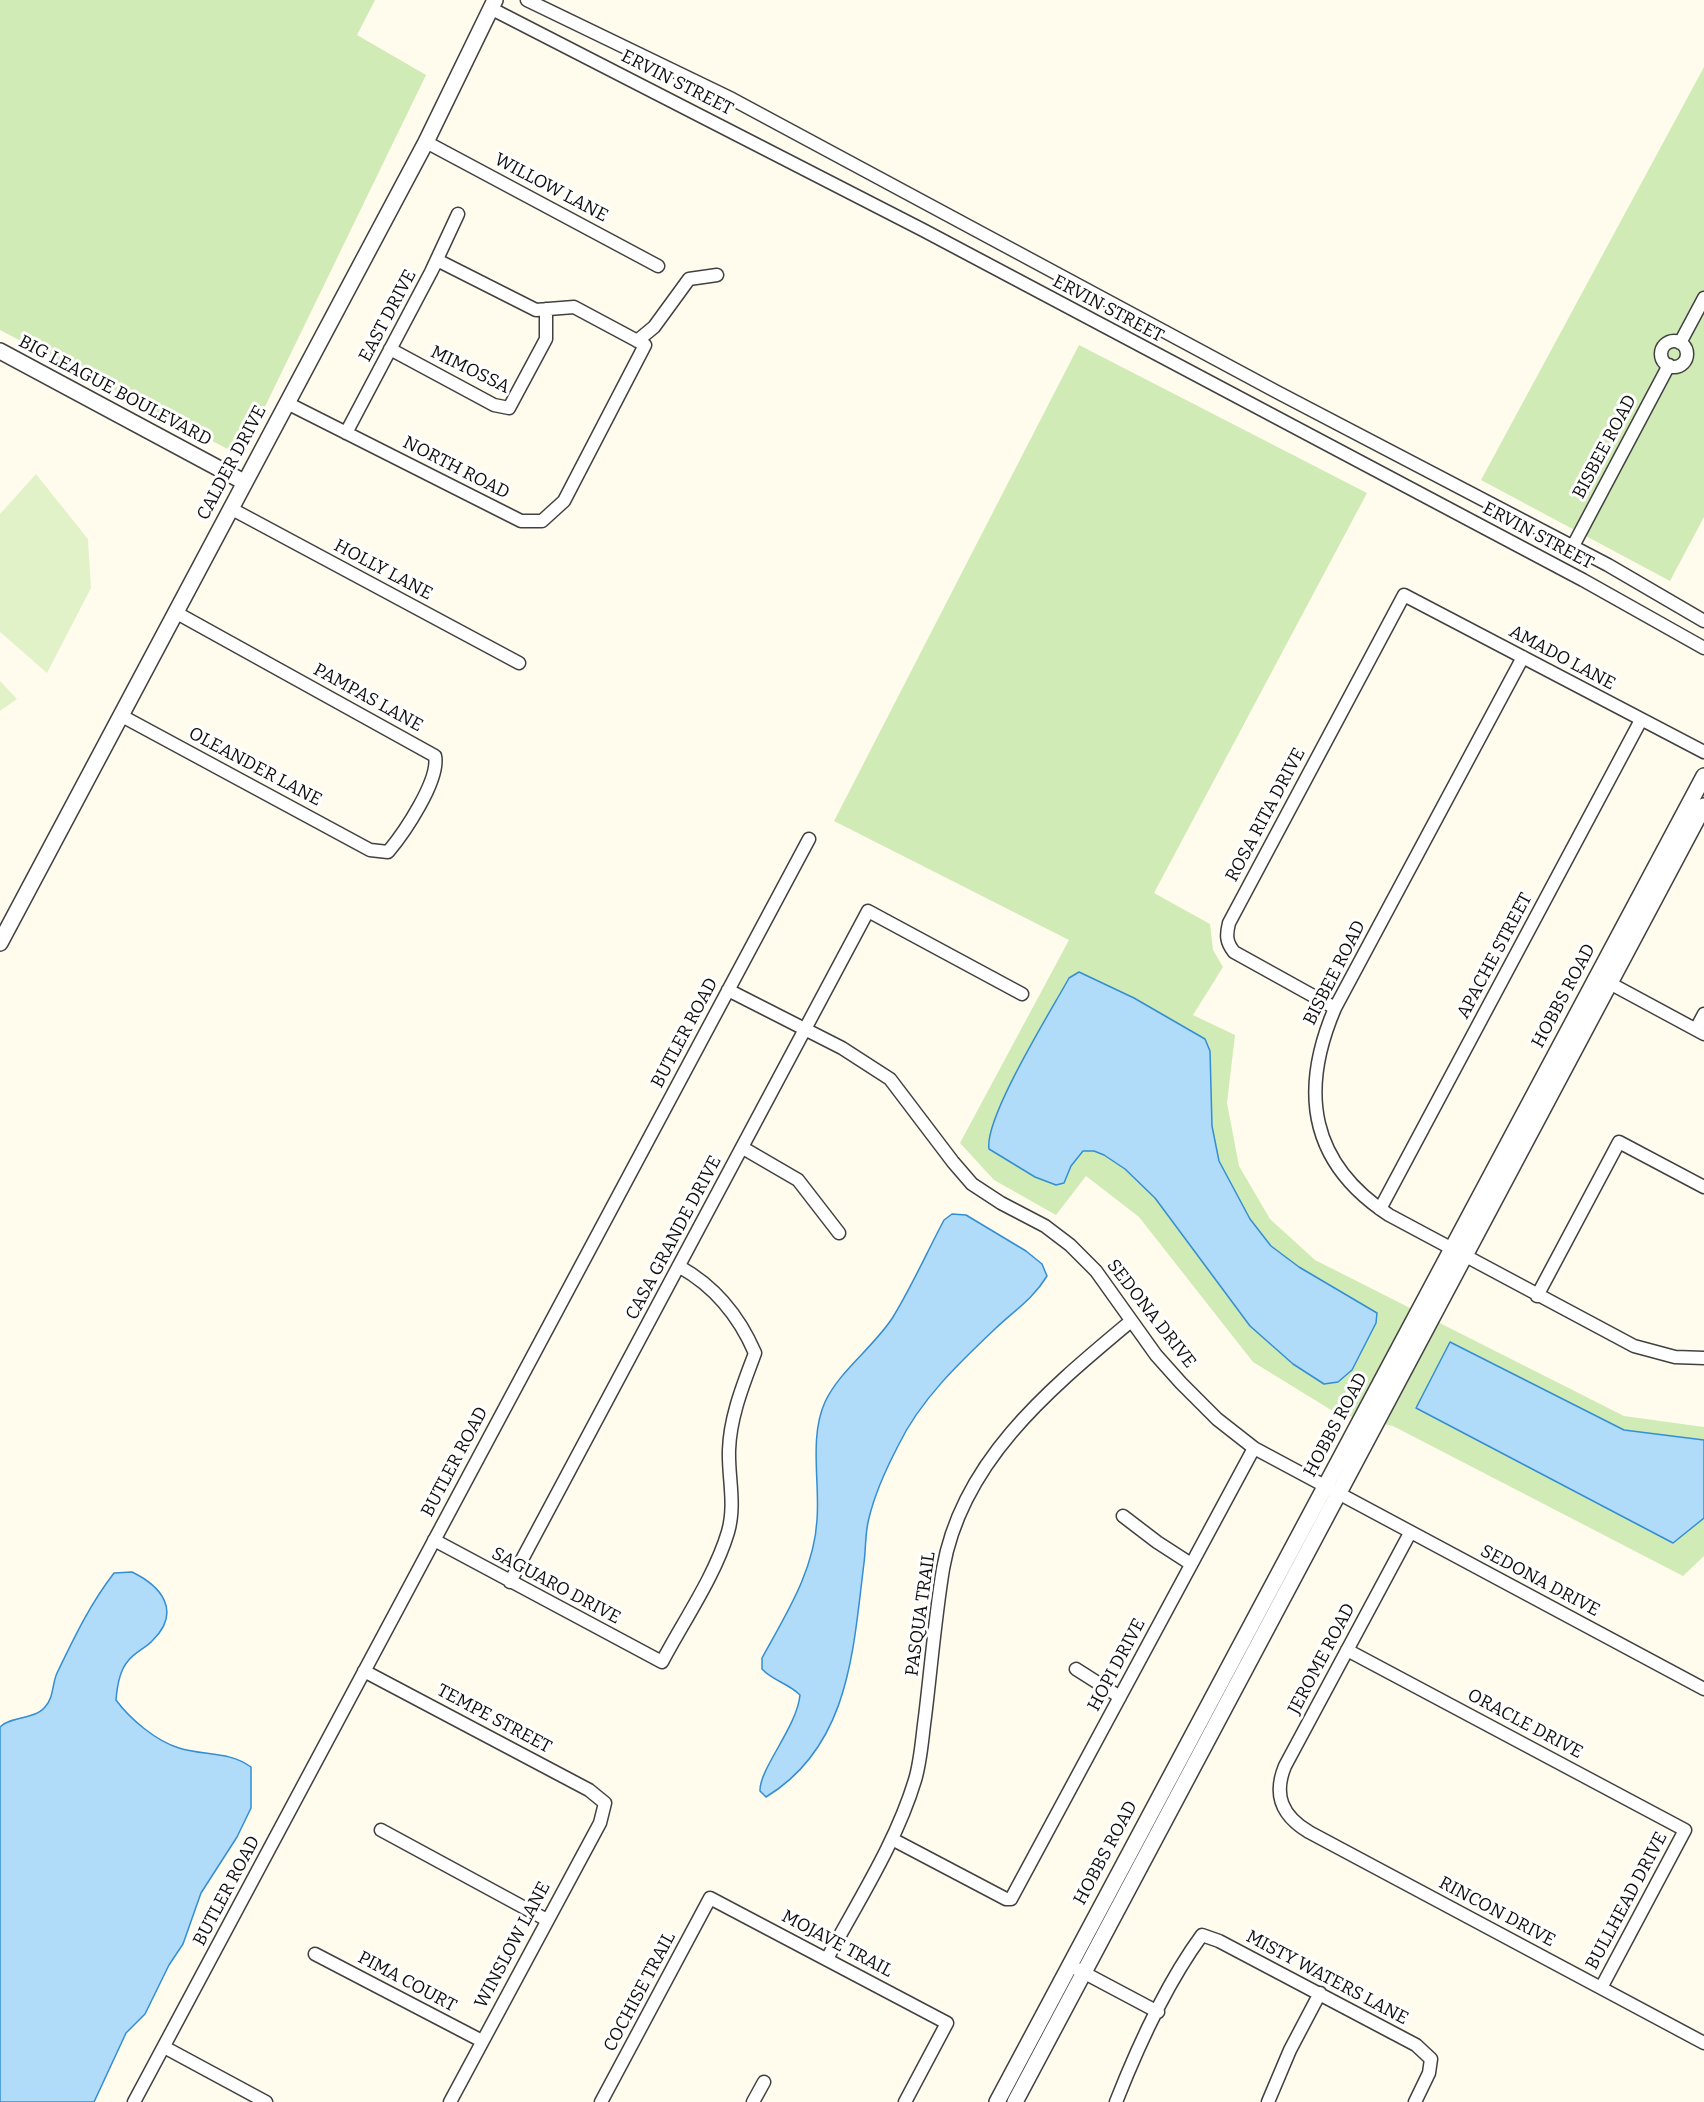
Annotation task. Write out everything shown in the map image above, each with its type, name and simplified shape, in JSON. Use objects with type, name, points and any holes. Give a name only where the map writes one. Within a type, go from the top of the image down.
[{"type":"street","name":"ERVIN STREET","points":[[527,0],[732,99],[1267,387],[1573,546],[1704,621]]},
{"type":"street","name":"ERVIN STREET","points":[[493,5],[1583,580],[1704,648]]},
{"type":"street","name":"CALDER DRIVE","points":[[0,942],[426,142],[493,5]]},
{"type":"street","name":"WILLOW LANE","points":[[426,142],[658,266]]},
{"type":"street","name":"EAST DRIVE","points":[[346,432],[431,272],[458,214]]},
{"type":"street","points":[[431,272],[437,260],[536,310],[574,307],[637,341],[654,327],[690,279],[717,275]]},
{"type":"street","points":[[1680,343],[1704,298]]},
{"type":"street","name":"MIMOSSA","points":[[390,350],[494,405],[509,408],[546,339],[546,309]]},
{"type":"street","name":"NORTH ROAD","points":[[287,403],[521,521],[542,521],[564,501],[587,458],[645,345],[637,341]]},
{"type":"street","points":[[1669,342],[1680,343],[1686,349],[1686,358],[1681,364],[1669,365],[1662,356],[1663,348],[1669,342]]},
{"type":"street","name":"BIG LEAGUE BOULEVARD","points":[[0,351],[244,482]]},
{"type":"street","name":"BISBEE ROAD","points":[[1573,546],[1669,365]]},
{"type":"street","name":"HOLLY LANE","points":[[230,508],[519,663]]},
{"type":"street","name":"AMADO LANE","points":[[1404,595],[1704,752]]},
{"type":"street","name":"ROSA RITA DRIVE","points":[[1335,1008],[1234,952],[1228,944],[1226,934],[1234,912],[1404,595]]},
{"type":"street","name":"PAMPAS LANE","points":[[175,612],[435,756],[435,774],[399,838],[388,852],[373,850]]},
{"type":"street","name":"BISBEE ROAD","points":[[1523,657],[1335,1008],[1322,1038],[1314,1075],[1319,1127],[1328,1149],[1351,1186],[1380,1209],[1537,1296],[1634,1346],[1675,1357],[1704,1358]]},
{"type":"street","name":"OLEANDER LANE","points":[[120,715],[373,850]]},
{"type":"street","name":"APACHE STREET","points":[[1380,1209],[1641,720]]},
{"type":"street","name":"HOBBS ROAD","points":[[1331,1491],[1016,2101],[1000,2097],[1069,1965],[1331,1491],[1458,1253],[1597,976],[1704,776]]},
{"type":"street","name":"HOBBS ROAD","points":[[1458,1253],[1612,984],[1704,807]]},
{"type":"street","name":"BUTLER ROAD","points":[[134,2102],[809,839]]},
{"type":"street","name":"CASA GRANDE DRIVE","points":[[510,1582],[868,911],[1022,994]]},
{"type":"street","points":[[1597,976],[1700,1032],[1704,1014]]},
{"type":"street","name":"SEDONA DRIVE","points":[[728,990],[850,1053],[890,1078],[972,1184],[1001,1203],[1045,1226],[1070,1245],[1096,1271],[1131,1321],[1181,1383],[1217,1419],[1254,1448],[1704,1689]]},
{"type":"street","points":[[1537,1296],[1619,1142],[1704,1187]]},
{"type":"street","points":[[743,1148],[798,1180],[839,1233]]},
{"type":"street","name":"SAGUARO DRIVE","points":[[434,1540],[662,1662],[720,1554],[728,1531],[732,1508],[729,1450],[732,1430],[740,1396],[755,1353],[748,1336],[714,1289],[702,1279],[680,1267]]},
{"type":"street","name":"PASQUA TRAIL","points":[[827,1959],[892,1839],[916,1778],[944,1567],[954,1530],[975,1483],[1022,1419],[1043,1397],[1131,1321]]},
{"type":"street","name":"HOPI DRIVE","points":[[892,1839],[1011,1899],[1254,1448]]},
{"type":"street","points":[[1123,1516],[1191,1564]]},
{"type":"street","name":"JEROME ROAD","points":[[1281,1805],[1278,1787],[1285,1766],[1410,1533]]},
{"type":"street","name":"ORACLE DRIVE","points":[[1347,1650],[1685,1830]]},
{"type":"street","points":[[1076,1669],[1120,1697]]},
{"type":"street","name":"TEMPE STREET","points":[[364,1671],[589,1790],[605,1803]]},
{"type":"street","name":"WINSLOW LANE","points":[[450,2102],[600,1823],[605,1803]]},
{"type":"street","name":"RINCON DRIVE","points":[[1281,1805],[1297,1825],[1309,1832],[1704,2043]]},
{"type":"street","points":[[381,1830],[547,1920]]},
{"type":"street","name":"BULLHEAD DRIVE","points":[[1601,1988],[1685,1830]]},
{"type":"street","name":"MOJAVE TRAIL","points":[[710,1898],[947,2023],[905,2102]]},
{"type":"street","name":"COCHISE TRAIL","points":[[601,2102],[710,1898]]},
{"type":"street","name":"MISTY WATERS LANE","points":[[1158,2012],[1190,1952],[1202,1935],[1219,1941],[1416,2045],[1431,2059],[1429,2073],[1415,2102]]},
{"type":"street","name":"PIMA COURT","points":[[315,1954],[482,2041]]},
{"type":"street","points":[[1069,1965],[1158,2012],[1116,2102]]},
{"type":"street","points":[[1268,2102],[1320,1993]]},
{"type":"street","points":[[164,2047],[266,2102]]},
{"type":"street","points":[[753,2102],[764,2082]]},
{"type":"green space","points":[[0,0],[375,0],[357,35],[426,75],[241,456],[0,330]]},
{"type":"green space","points":[[1704,67],[1704,517],[1670,581],[1481,480]]},
{"type":"green space","points":[[1079,345],[1367,493],[1154,893],[1210,924],[1213,950],[1223,967],[1193,1015],[1235,1035],[1227,1103],[1239,1166],[1270,1219],[1315,1260],[1624,1416],[1704,1427],[1704,1556],[1683,1576],[1393,1426],[1336,1413],[1253,1362],[1139,1217],[1086,1176],[1056,1215],[994,1180],[960,1143],[1069,940],[834,821]]},
{"type":"green space","points":[[36,474],[88,539],[91,588],[47,673],[0,632],[0,514]]},
{"type":"green space","points":[[0,681],[17,699],[0,711]]},
{"type":"water","points":[[1079,972],[1134,998],[1205,1039],[1210,1051],[1212,1126],[1219,1161],[1250,1219],[1271,1246],[1299,1267],[1377,1313],[1376,1323],[1352,1370],[1338,1382],[1324,1384],[1293,1364],[1250,1326],[1155,1198],[1125,1169],[1104,1155],[1094,1151],[1083,1151],[1071,1166],[1064,1183],[1056,1185],[1035,1177],[989,1149],[990,1134],[997,1114],[1020,1064],[1069,978]]},
{"type":"water","points":[[952,1214],[966,1215],[1026,1251],[1042,1264],[1047,1276],[1030,1298],[982,1341],[941,1383],[907,1429],[881,1481],[869,1518],[850,1662],[842,1694],[831,1723],[815,1751],[794,1776],[766,1797],[760,1791],[761,1782],[792,1720],[800,1695],[762,1669],[762,1658],[797,1592],[811,1557],[818,1506],[816,1445],[820,1416],[831,1390],[839,1379],[893,1317],[944,1220]]},
{"type":"water","points":[[1450,1342],[1624,1430],[1704,1440],[1704,1518],[1673,1543],[1416,1408]]},
{"type":"water","points":[[132,1572],[152,1584],[159,1592],[167,1609],[166,1619],[162,1629],[153,1640],[134,1655],[122,1669],[116,1700],[144,1728],[170,1745],[234,1758],[251,1767],[251,1808],[237,1837],[201,1893],[183,1944],[169,1965],[145,2014],[126,2033],[94,2102],[0,2102],[0,1727],[10,1721],[35,1714],[45,1707],[50,1699],[57,1673],[97,1597],[114,1573]]}]
